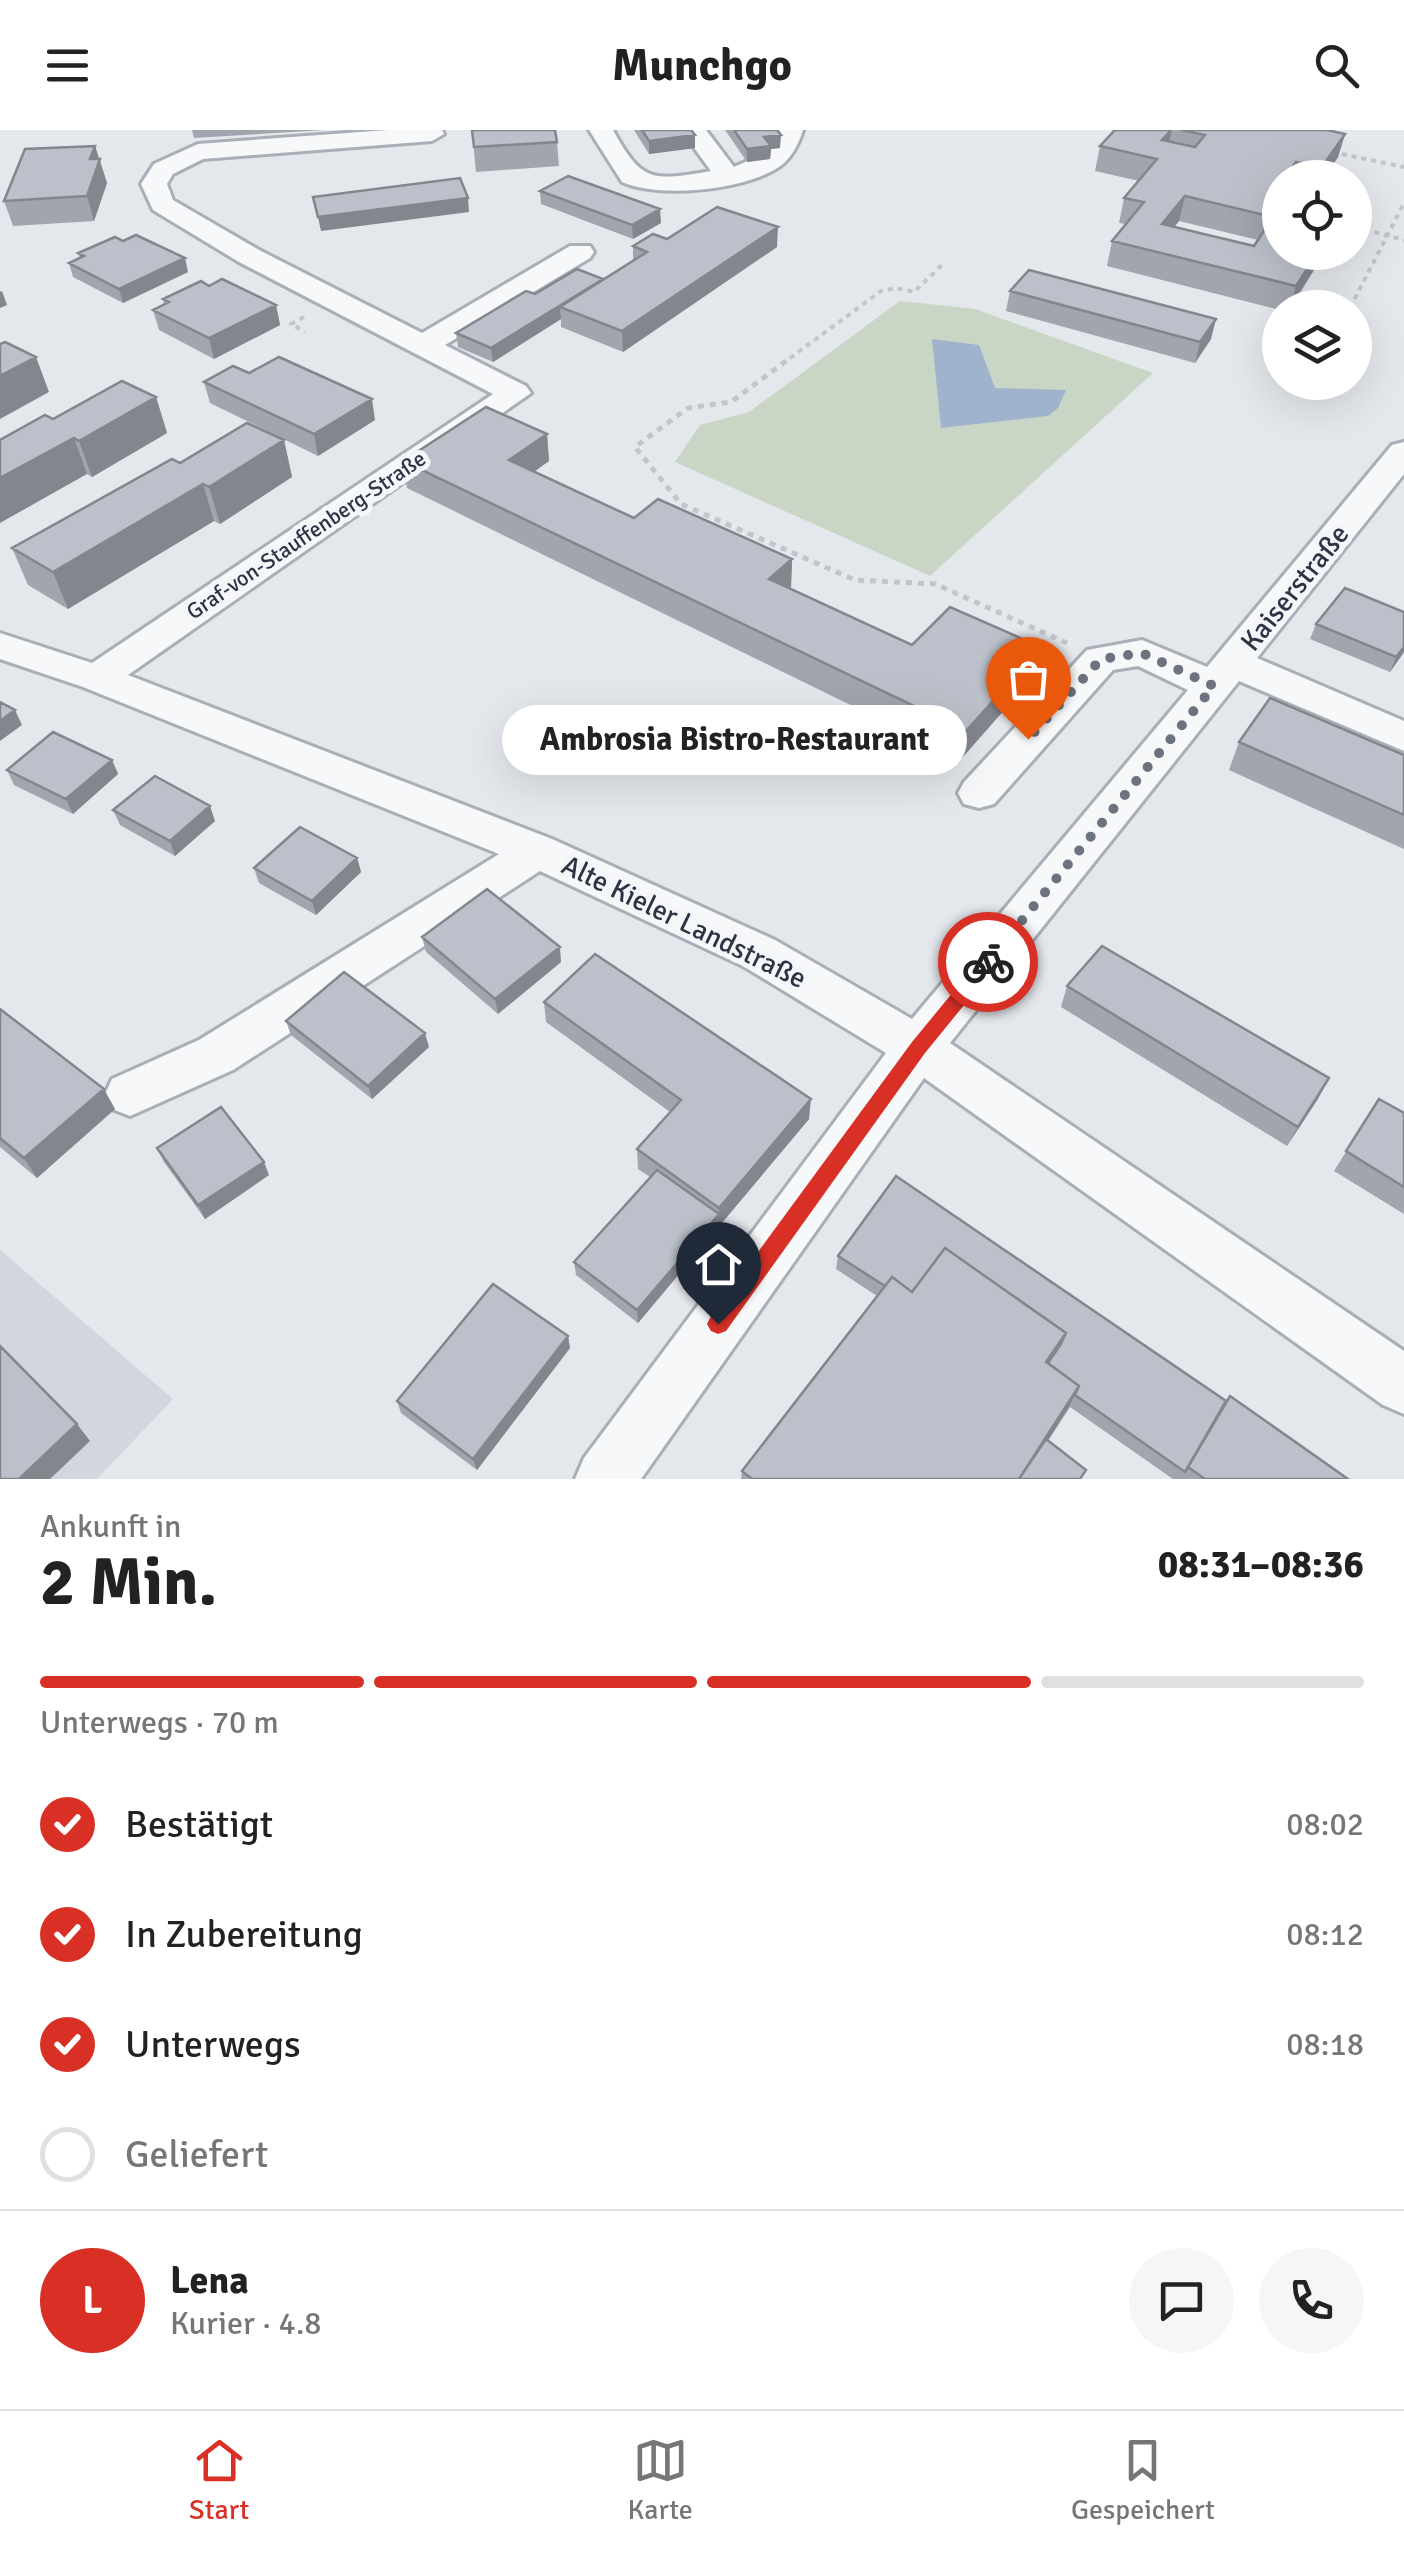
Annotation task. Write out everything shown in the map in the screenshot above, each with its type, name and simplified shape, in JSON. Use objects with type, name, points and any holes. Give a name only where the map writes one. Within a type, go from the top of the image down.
[{"type":"street","points":[[601,130],[629,176],[643,183],[681,183],[764,165],[786,146],[790,130]]},
{"type":"street","points":[[693,130],[726,175]]},
{"type":"street","name":"Graf-von-Stauffenberg-Straße","points":[[98,678],[515,393],[162,204],[154,184],[163,169],[198,152],[432,134]]},
{"type":"street","points":[[423,345],[580,252]]},
{"type":"street","name":"Kaiserstraße","points":[[606,1479],[918,1048],[1404,452]]},
{"type":"street","name":"Alte Kieler Landstraße","points":[[0,646],[98,678],[537,850],[759,953],[918,1048],[1404,1385]]},
{"type":"street","points":[[980,792],[1101,659],[1142,653],[1224,674],[1404,738]]},
{"type":"street","points":[[130,1094],[216,1055],[537,850]]},
{"type":"path","points":[[1330,152],[1404,167]]},
{"type":"path","points":[[1359,290],[1404,203]]},
{"type":"path","points":[[1372,231],[1404,240]]},
{"type":"path","points":[[944,263],[914,292],[896,288],[881,291],[731,402],[688,408],[636,447],[681,504],[856,580],[935,584],[1101,659]]},
{"type":"shaded area","points":[[0,1250],[173,1399],[97,1479],[0,1479]]},
{"type":"green space","points":[[900,301],[975,309],[1153,373],[930,576],[675,462],[700,425],[749,412]]},
{"type":"water","points":[[932,339],[979,345],[995,388],[1066,390],[1058,408],[1048,416],[941,428]]},
{"type":"building","points":[[472,130],[555,130],[557,142],[474,147]]},
{"type":"building","points":[[642,130],[691,130],[695,135],[649,141]]},
{"type":"building","points":[[734,130],[777,130],[781,135],[764,137],[771,146],[747,149]]},
{"type":"building","points":[[1115,130],[1171,130],[1162,140],[1195,147],[1205,135],[1181,130],[1327,130],[1345,134],[1327,160],[1262,160],[1262,214],[1185,196],[1162,224],[1254,246],[1262,234],[1262,270],[1306,270],[1296,286],[1112,241],[1144,202],[1124,198],[1157,159],[1100,146]]},
{"type":"building","points":[[95,146],[90,159],[100,159],[87,196],[4,201],[25,149]]},
{"type":"building","points":[[568,176],[660,209],[632,225],[540,191]]},
{"type":"building","points":[[460,178],[468,198],[318,217],[313,197]]},
{"type":"building","points":[[717,207],[778,227],[622,331],[560,307],[647,252],[633,246],[653,234],[667,239]]},
{"type":"building","points":[[136,235],[185,258],[119,289],[69,263],[84,256],[78,253],[115,237],[123,241]]},
{"type":"building","points":[[577,269],[603,279],[491,348],[456,333],[526,291],[535,294]]},
{"type":"building","points":[[1029,270],[1216,319],[1200,342],[1010,291]]},
{"type":"building","points":[[222,279],[276,305],[209,338],[153,310],[169,302],[163,299],[201,281],[209,286]]},
{"type":"building","points":[[5,342],[36,357],[0,376],[0,344]]},
{"type":"building","points":[[279,357],[372,399],[314,434],[204,382],[233,366],[249,373]]},
{"type":"building","points":[[122,381],[156,397],[79,441],[74,438],[0,478],[0,440],[45,415],[53,419]]},
{"type":"building","points":[[486,407],[547,434],[509,460],[634,518],[658,499],[792,559],[769,579],[912,645],[950,607],[1041,647],[966,731],[403,461]]},
{"type":"building","points":[[247,423],[284,440],[209,487],[203,484],[53,572],[12,548],[172,459],[180,463]]},
{"type":"building","points":[[1345,588],[1404,612],[1404,647],[1396,657],[1316,624]]},
{"type":"building","points":[[1270,698],[1404,755],[1404,815],[1239,742]]},
{"type":"building","points":[[0,702],[15,710],[0,721]]},
{"type":"building","points":[[53,732],[112,760],[66,799],[7,770]]},
{"type":"building","points":[[155,776],[210,806],[170,841],[113,810]]},
{"type":"building","points":[[300,827],[357,858],[312,901],[254,868]]},
{"type":"building","points":[[487,889],[560,947],[495,999],[422,937]]},
{"type":"building","points":[[1102,946],[1329,1078],[1298,1127],[1067,986]]},
{"type":"building","points":[[595,954],[811,1099],[719,1208],[637,1149],[681,1100],[544,1002]]},
{"type":"building","points":[[344,972],[425,1033],[368,1086],[286,1021]]},
{"type":"building","points":[[0,1009],[104,1089],[24,1158],[0,1138]]},
{"type":"building","points":[[1379,1099],[1404,1113],[1404,1187],[1346,1151]]},
{"type":"building","points":[[221,1107],[264,1162],[198,1205],[157,1148]]},
{"type":"building","points":[[657,1170],[719,1214],[637,1310],[574,1262]]},
{"type":"building","points":[[896,1176],[1226,1401],[1185,1472],[1075,1395],[1079,1386],[1048,1363],[1066,1333],[945,1248],[912,1292],[892,1277],[885,1286],[838,1256]]},
{"type":"building","points":[[945,1248],[1066,1333],[1046,1362],[1079,1386],[1019,1479],[752,1479],[742,1471],[892,1277],[912,1292]]},
{"type":"building","points":[[493,1284],[568,1336],[473,1459],[397,1401]]},
{"type":"building","points":[[0,1346],[77,1424],[19,1479],[0,1479]]},
{"type":"building","points":[[1230,1396],[1348,1479],[1205,1479],[1188,1467]]},
{"type":"building","points":[[1046,1439],[1086,1470],[1080,1479],[1019,1479]]},
{"type":"way so far","points":[[988,962],[1214,686],[1142,653],[1101,659],[1028,739]]},
{"type":"place","name":"Ambrosia Bistro-Restaurant","points":[[1028,739]]},
{"type":"route","points":[[718,1324],[918,1048],[988,962]]}]
